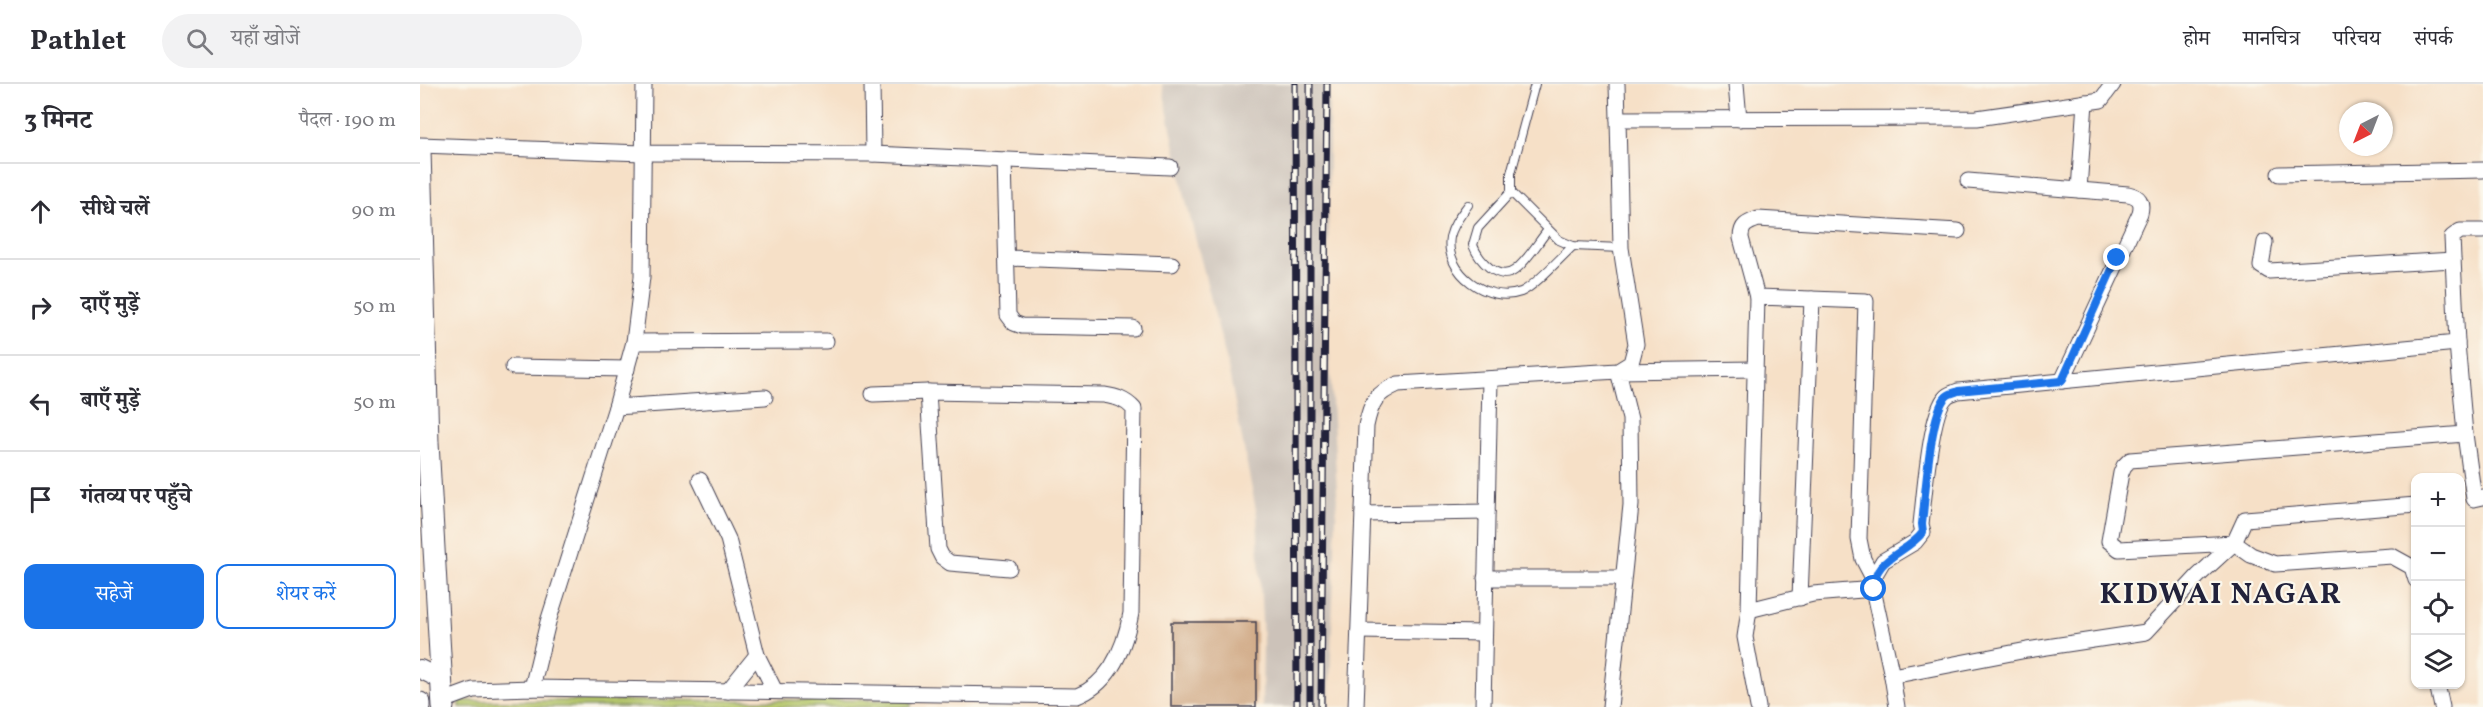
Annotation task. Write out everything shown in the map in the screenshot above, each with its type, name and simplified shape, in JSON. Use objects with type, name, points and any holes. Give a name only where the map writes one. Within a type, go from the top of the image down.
[{"type":"main road","points":[[420,147],[428,567],[443,696]]},
{"type":"street","points":[[532,688],[548,622],[616,407],[634,342],[642,277],[644,84]]},
{"type":"street","points":[[872,84],[873,154]]},
{"type":"street","points":[[1617,84],[1621,248],[1636,344],[1631,363],[1618,371]]},
{"type":"street","points":[[1736,84],[1739,118]]},
{"type":"street","points":[[1618,119],[1977,118],[2101,100],[2113,84]]},
{"type":"street","points":[[2079,190],[2085,102]]},
{"type":"street","points":[[420,147],[643,153],[873,154],[1170,167]]},
{"type":"street","points":[[1004,160],[1008,315],[1014,323],[1022,326],[1133,328]]},
{"type":"street","points":[[2279,174],[2483,170]]},
{"type":"street","points":[[1968,181],[2135,195],[2140,200],[2141,206],[2062,381]]},
{"type":"street","points":[[1758,707],[1745,637],[1749,610],[1757,297],[1741,238],[1741,230],[1746,224],[1758,219],[1958,231]]},
{"type":"street","points":[[2472,499],[2457,343],[2452,237],[2460,231],[2483,231]]},
{"type":"street","points":[[2265,242],[2260,266],[2268,271],[2453,260]]},
{"type":"street","points":[[1007,258],[1172,264]]},
{"type":"street","points":[[1757,297],[1866,301],[1859,539],[1863,559],[1874,583],[1897,707]]},
{"type":"street","points":[[1800,598],[1812,299]]},
{"type":"street","points":[[634,342],[826,341]]},
{"type":"street","points":[[1874,583],[1883,561],[1915,542],[1923,532],[1922,524],[1934,427],[1940,405],[1946,396],[1958,391],[2457,343]]},
{"type":"street","points":[[513,367],[627,369]]},
{"type":"street","points":[[1356,707],[1366,426],[1375,399],[1383,390],[1398,384],[1618,371],[1755,369]]},
{"type":"street","points":[[1610,707],[1632,477],[1630,419],[1618,371]]},
{"type":"street","points":[[1483,707],[1490,379]]},
{"type":"street","points":[[420,694],[443,696],[473,690],[532,688],[775,691],[986,700],[1077,696],[1093,690],[1104,678],[1119,653],[1127,633],[1131,613],[1134,409],[1128,402],[1104,395],[928,392],[873,394]]},
{"type":"street","points":[[928,392],[938,549],[950,563],[1009,568]]},
{"type":"street","points":[[616,407],[765,397]]},
{"type":"street","points":[[2411,566],[2392,555],[2275,564],[2251,555],[2234,543],[2119,549],[2112,546],[2109,541],[2124,466],[2130,460],[2139,457],[2465,434]]},
{"type":"street","points":[[700,480],[728,539],[757,655],[775,691]]},
{"type":"street","points":[[1892,676],[2027,650],[2146,632],[2198,576],[2234,543],[2245,519],[2411,505]]},
{"type":"street","points":[[1363,514],[1487,512]]},
{"type":"street","points":[[1485,578],[1623,578]]},
{"type":"street","points":[[1749,610],[1874,583]]},
{"type":"street","points":[[1359,631],[1484,633]]},
{"type":"street","points":[[728,691],[757,655]]},
{"type":"street","points":[[420,669],[443,696]]},
{"type":"street","points":[[2438,689],[2442,707]]},
{"type":"lane","points":[[1535,84],[1512,172],[1511,192],[1478,228],[1473,245],[1479,259],[1496,271],[1506,273],[1515,271],[1548,230]]},
{"type":"lane","points":[[1511,192],[1559,240],[1573,246],[1621,248]]},
{"type":"lane","points":[[1468,205],[1454,225],[1450,247],[1454,264],[1486,292],[1499,295],[1521,292],[1573,246]]},
{"type":"shaded area","points":[[1162,84],[1329,84],[1328,328],[1337,492],[1329,707],[1262,707],[1263,642],[1257,515],[1227,362],[1185,197]]},
{"type":"green space","points":[[911,700],[911,707],[460,707],[460,701]]},
{"type":"building","points":[[1171,622],[1256,622],[1256,707],[1171,707]]},
{"type":"railway","points":[[1295,84],[1297,707]]},
{"type":"railway","points":[[1310,84],[1310,707]]},
{"type":"railway","points":[[1321,707],[1327,84]]},
{"type":"district","name":"KIDWAI NAGAR","points":[[2221,595]]},
{"type":"route","points":[[1874,589],[1873,578],[1883,561],[1915,542],[1923,532],[1922,524],[1934,427],[1940,405],[1946,396],[1958,391],[2062,381],[2117,258]]}]
